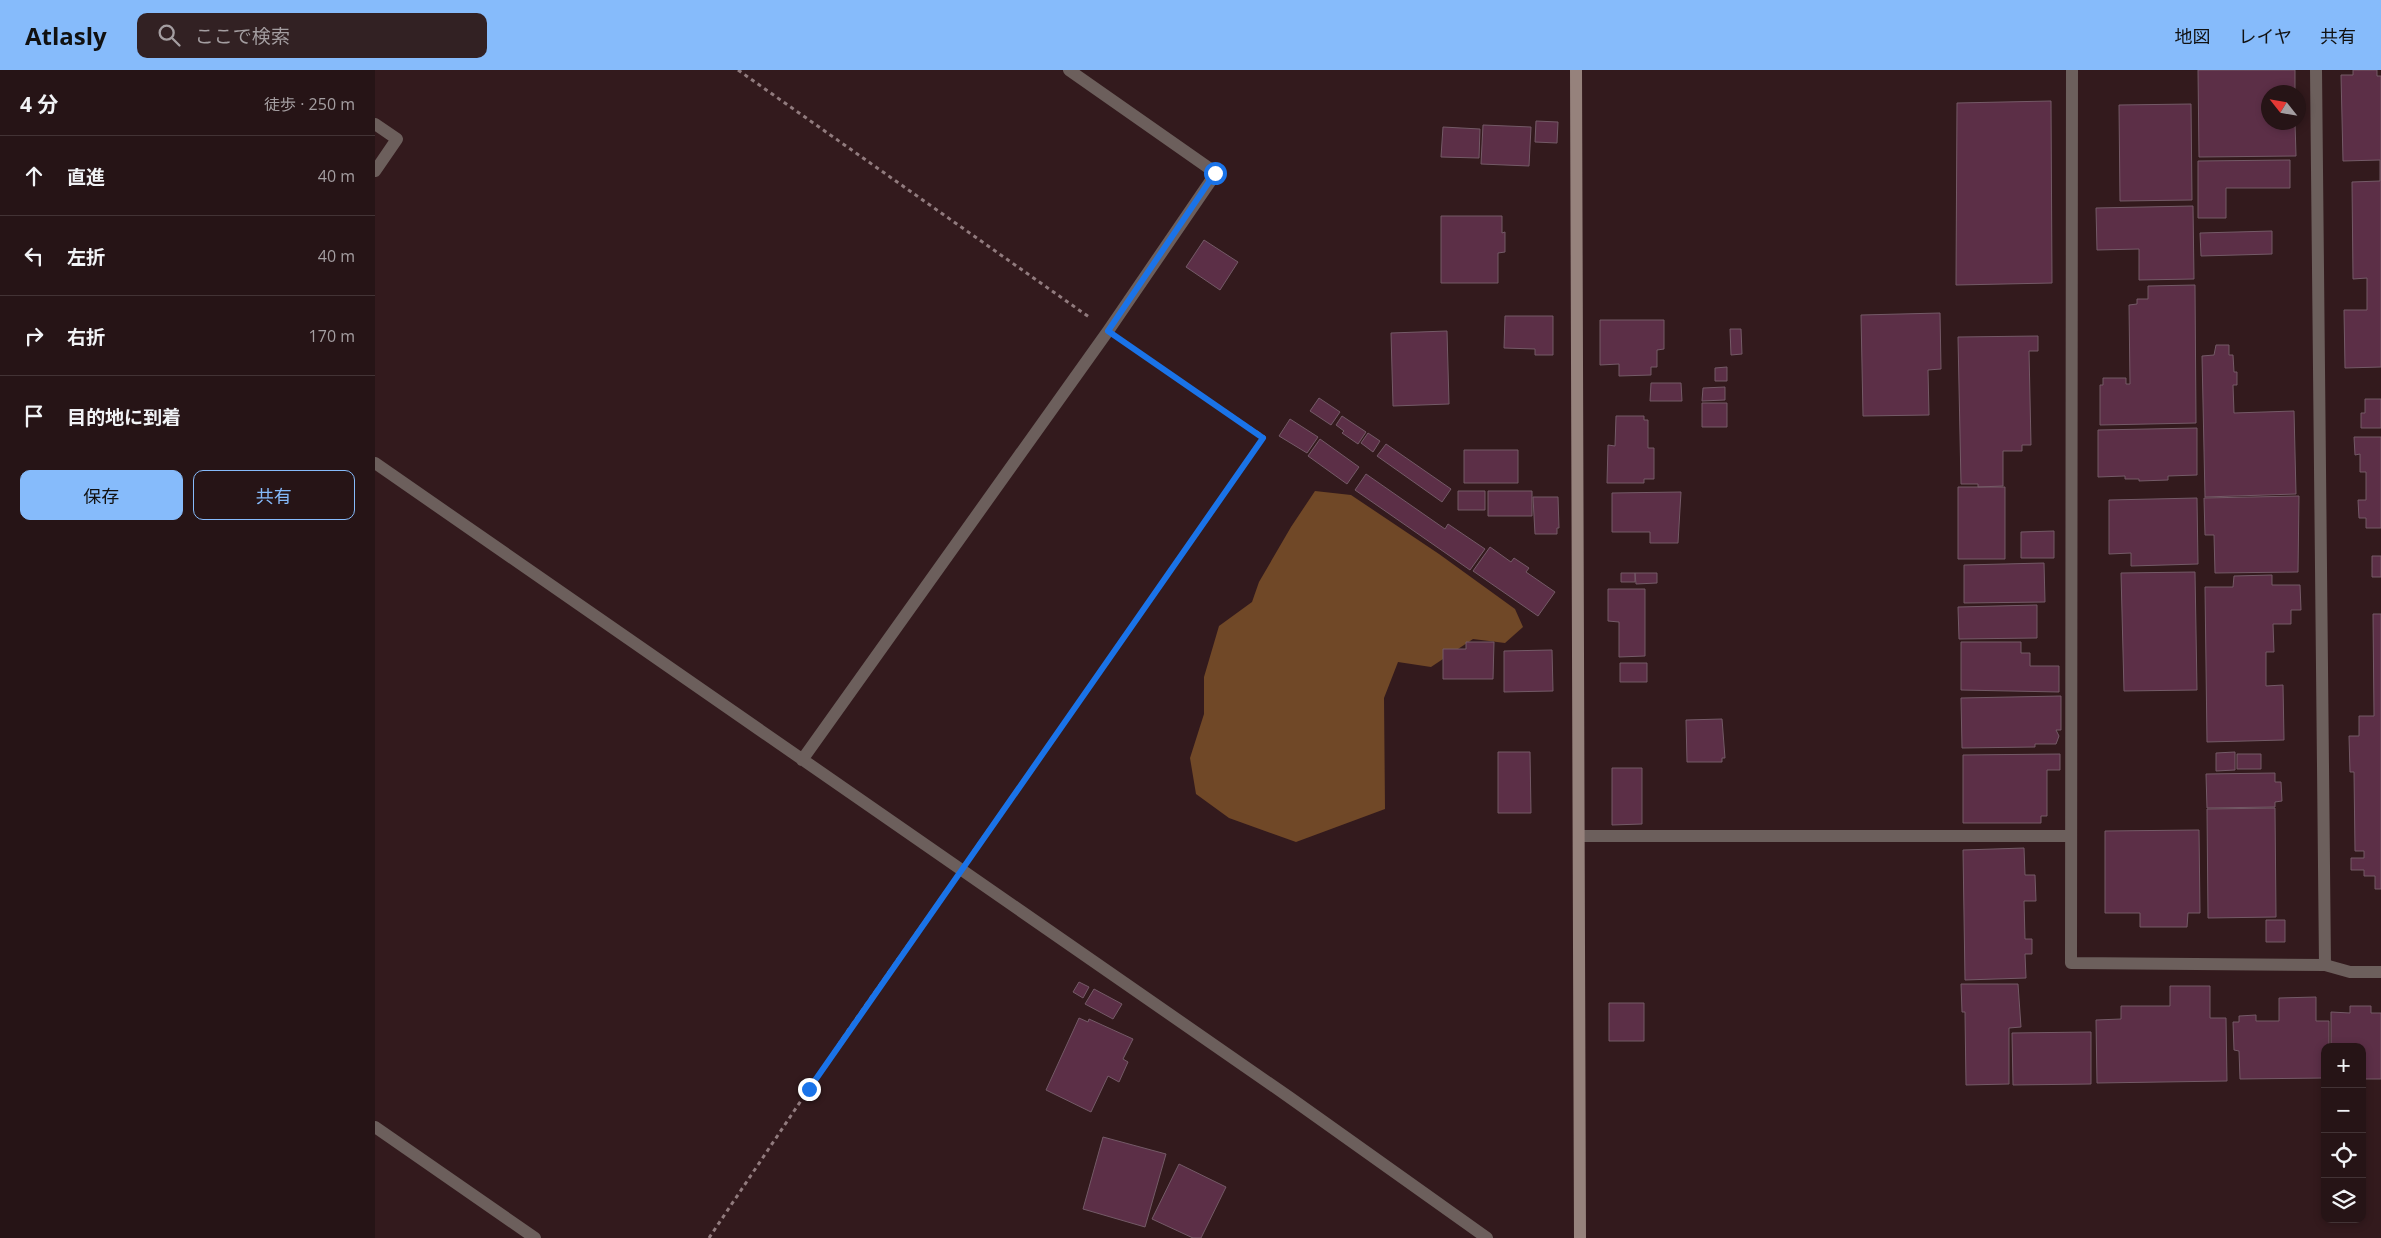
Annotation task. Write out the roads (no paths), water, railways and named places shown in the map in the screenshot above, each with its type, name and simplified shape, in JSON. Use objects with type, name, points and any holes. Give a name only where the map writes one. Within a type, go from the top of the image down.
[{"type":"street","points":[[802,760],[1108,331],[1215,173],[1069,70]]},
{"type":"street","points":[[1576,70],[1580,1238]]},
{"type":"street","points":[[2072,70],[2071,963],[2325,965],[2341,971],[2381,972]]},
{"type":"street","points":[[2316,70],[2325,965]]},
{"type":"street","points":[[375,124],[397,139],[375,171]]},
{"type":"street","points":[[375,463],[1289,1097],[1487,1238]]},
{"type":"street","points":[[1579,836],[2071,836]]},
{"type":"street","points":[[375,1127],[535,1238]]}]
